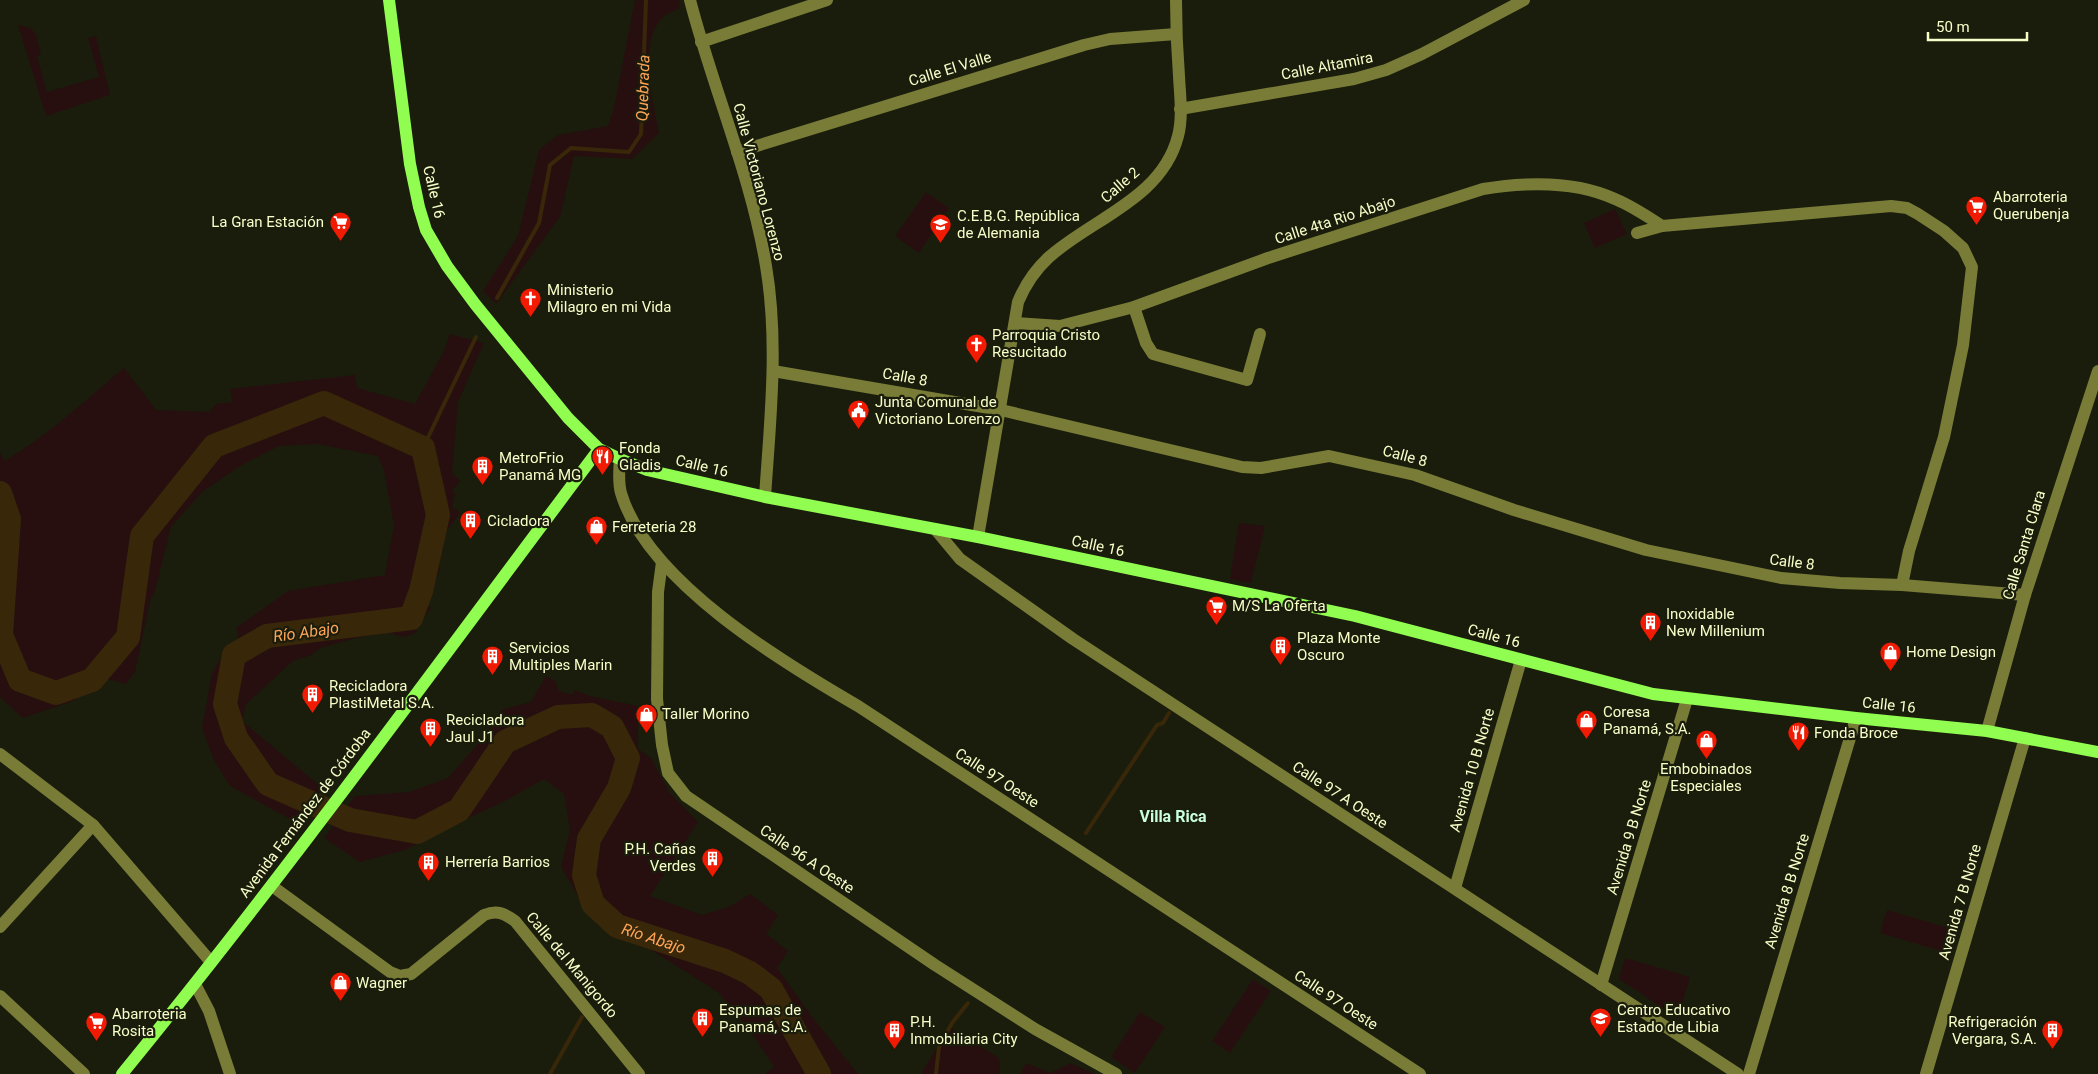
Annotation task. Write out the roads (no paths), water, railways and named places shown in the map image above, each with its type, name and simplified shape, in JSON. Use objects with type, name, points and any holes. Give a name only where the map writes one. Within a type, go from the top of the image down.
[{"type":"main road","name":"Calle 16","points":[[389,0],[410,164],[426,230],[447,266],[475,304],[568,418],[599,449],[620,459],[647,470],[765,497],[978,537],[1355,616],[1626,688],[1687,699],[1987,731],[2098,752]]},
{"type":"main road","name":"Avenida Fernández de Córdoba","points":[[122,1074],[272,886],[599,449]]},
{"type":"street","name":"Calle Victoriano Lorenzo","points":[[690,0],[701,42],[737,152],[766,266],[773,371],[765,497]]},
{"type":"street","points":[[701,42],[827,0]]},
{"type":"street","name":"Calle 2","points":[[978,537],[1018,302],[1025,287],[1046,260],[1128,203],[1163,168],[1173,151],[1178,135],[1180,109],[1176,0]]},
{"type":"street","name":"Calle Altamira","points":[[1180,109],[1354,79],[1386,70],[1422,54],[1524,0]]},
{"type":"street","name":"Calle El Valle","points":[[737,152],[1084,45],[1110,40],[1176,34]]},
{"type":"street","name":"Calle 4ta Rio Abajo","points":[[1015,323],[1060,326],[1134,307],[1268,258],[1483,189],[1510,185],[1548,184],[1585,189],[1614,198],[1662,226]]},
{"type":"street","points":[[1637,233],[1662,226],[1891,206],[1906,208],[1918,214],[1944,231],[1963,248],[1972,267],[1963,345],[1944,437],[1909,552],[1902,585]]},
{"type":"street","points":[[1134,307],[1146,343],[1153,354],[1247,380],[1260,334]]},
{"type":"street","name":"Calle 8","points":[[773,371],[1001,410],[1242,467],[1261,468],[1329,456],[1361,462],[1415,474],[1514,510],[1646,550],[1781,578],[2025,595]]},
{"type":"street","name":"Calle Santa Clara","points":[[1987,731],[2025,595],[2098,371]]},
{"type":"street","name":"Calle 97 Oeste","points":[[620,459],[619,480],[621,493],[640,532],[662,562],[726,621],[804,675],[874,717],[1420,1074]]},
{"type":"street","name":"Calle 97 A Oeste","points":[[935,530],[960,559],[1073,639],[1738,1074]]},
{"type":"street","name":"Calle 96 A Oeste","points":[[662,562],[658,592],[657,699],[662,745],[668,773],[686,796],[935,966],[1035,1029],[1116,1074]]},
{"type":"street","name":"Avenida 10 B Norte","points":[[1455,888],[1521,660]]},
{"type":"street","name":"Avenida 9 B Norte","points":[[1601,985],[1687,699]]},
{"type":"street","name":"Avenida 8 B Norte","points":[[1749,1074],[1856,718]]},
{"type":"street","name":"Avenida 7 B Norte","points":[[1926,1074],[2025,738]]},
{"type":"street","points":[[0,754],[93,825],[211,962]]},
{"type":"street","points":[[0,926],[93,825]]},
{"type":"street","name":"Calle del Manigordo","points":[[272,886],[390,972],[400,976],[411,974],[484,915],[494,911],[504,913],[515,921],[538,948],[639,1074]]},
{"type":"street","points":[[195,984],[209,1011],[230,1074]]},
{"type":"street","points":[[0,996],[84,1074]]},
{"type":"waterway","name":"Quebrada","points":[[497,298],[539,223],[550,165],[571,148],[629,152],[641,134],[646,0]]},
{"type":"waterway","name":"Quebrada","points":[[423,448],[476,337]]},
{"type":"waterway","name":"Río Abajo","points":[[0,493],[9,519],[1,635],[20,680],[56,693],[92,680],[128,637],[142,536],[214,446],[324,403],[423,448],[438,515],[421,591],[411,618],[267,636],[234,655],[225,704],[236,738],[268,784],[350,820],[417,832],[459,810],[505,742],[558,717],[592,715],[612,727],[628,758],[619,788],[589,839],[584,875],[593,904],[617,926],[725,961],[750,973],[771,989],[819,1074]]},
{"type":"waterway","points":[[1086,833],[1157,725],[1163,723],[1169,713]]},
{"type":"waterway","points":[[936,1074],[939,1047],[952,1023],[968,1003]]},
{"type":"waterway","points":[[550,1074],[582,1017]]},
{"type":"place","name":"Abarroteria Querubenja","points":[[1977,225]]},
{"type":"place","name":"La Gran Estación","points":[[340,241]]},
{"type":"place","name":"C.E.B.G. República de Alemania","points":[[941,244]]},
{"type":"place","name":"Ministerio Milagro en mi Vida","points":[[531,318]]},
{"type":"place","name":"Parroquia Cristo Resucitado","points":[[976,363]]},
{"type":"place","name":"Junta Comunal de Victoriano Lorenzo","points":[[859,430]]},
{"type":"place","name":"Fonda Gladis","points":[[603,476]]},
{"type":"place","name":"MetroFrio Panamá MG","points":[[483,486]]},
{"type":"place","name":"Cicladora","points":[[471,540]]},
{"type":"place","name":"Ferreteria 28","points":[[596,546]]},
{"type":"place","name":"M/S La Oferta","points":[[1216,625]]},
{"type":"place","name":"Inoxidable New Millenium","points":[[1650,642]]},
{"type":"place","name":"Plaza Monte Oscuro","points":[[1281,666]]},
{"type":"place","name":"Home Design","points":[[1890,671]]},
{"type":"place","name":"Servicios Multiples Marin","points":[[493,676]]},
{"type":"place","name":"Recicladora PlastiMetal S.A.","points":[[313,714]]},
{"type":"place","name":"Taller Morino","points":[[646,733]]},
{"type":"place","name":"Coresa Panamá, S.A.","points":[[1587,740]]},
{"type":"place","name":"Recicladora Jaul J1","points":[[430,748]]},
{"type":"place","name":"Fonda Broce","points":[[1798,752]]},
{"type":"place","name":"Embobinados Especiales","points":[[1706,760]]},
{"type":"place","name":"P.H. Cañas Verdes","points":[[712,877]]},
{"type":"place","name":"Herrería Barrios","points":[[429,881]]},
{"type":"place","name":"Wagner","points":[[340,1002]]},
{"type":"place","name":"Espumas de Panamá, S.A.","points":[[703,1038]]},
{"type":"place","name":"Centro Educativo Estado de Libia","points":[[1601,1038]]},
{"type":"place","name":"Abarroteria Rosita","points":[[96,1042]]},
{"type":"place","name":"P.H. Inmobiliaria City","points":[[894,1050]]},
{"type":"place","name":"Refrigeración Vergara, S.A.","points":[[2053,1050]]},
{"type":"district","name":"Villa Rica","points":[[1173,816]]}]
